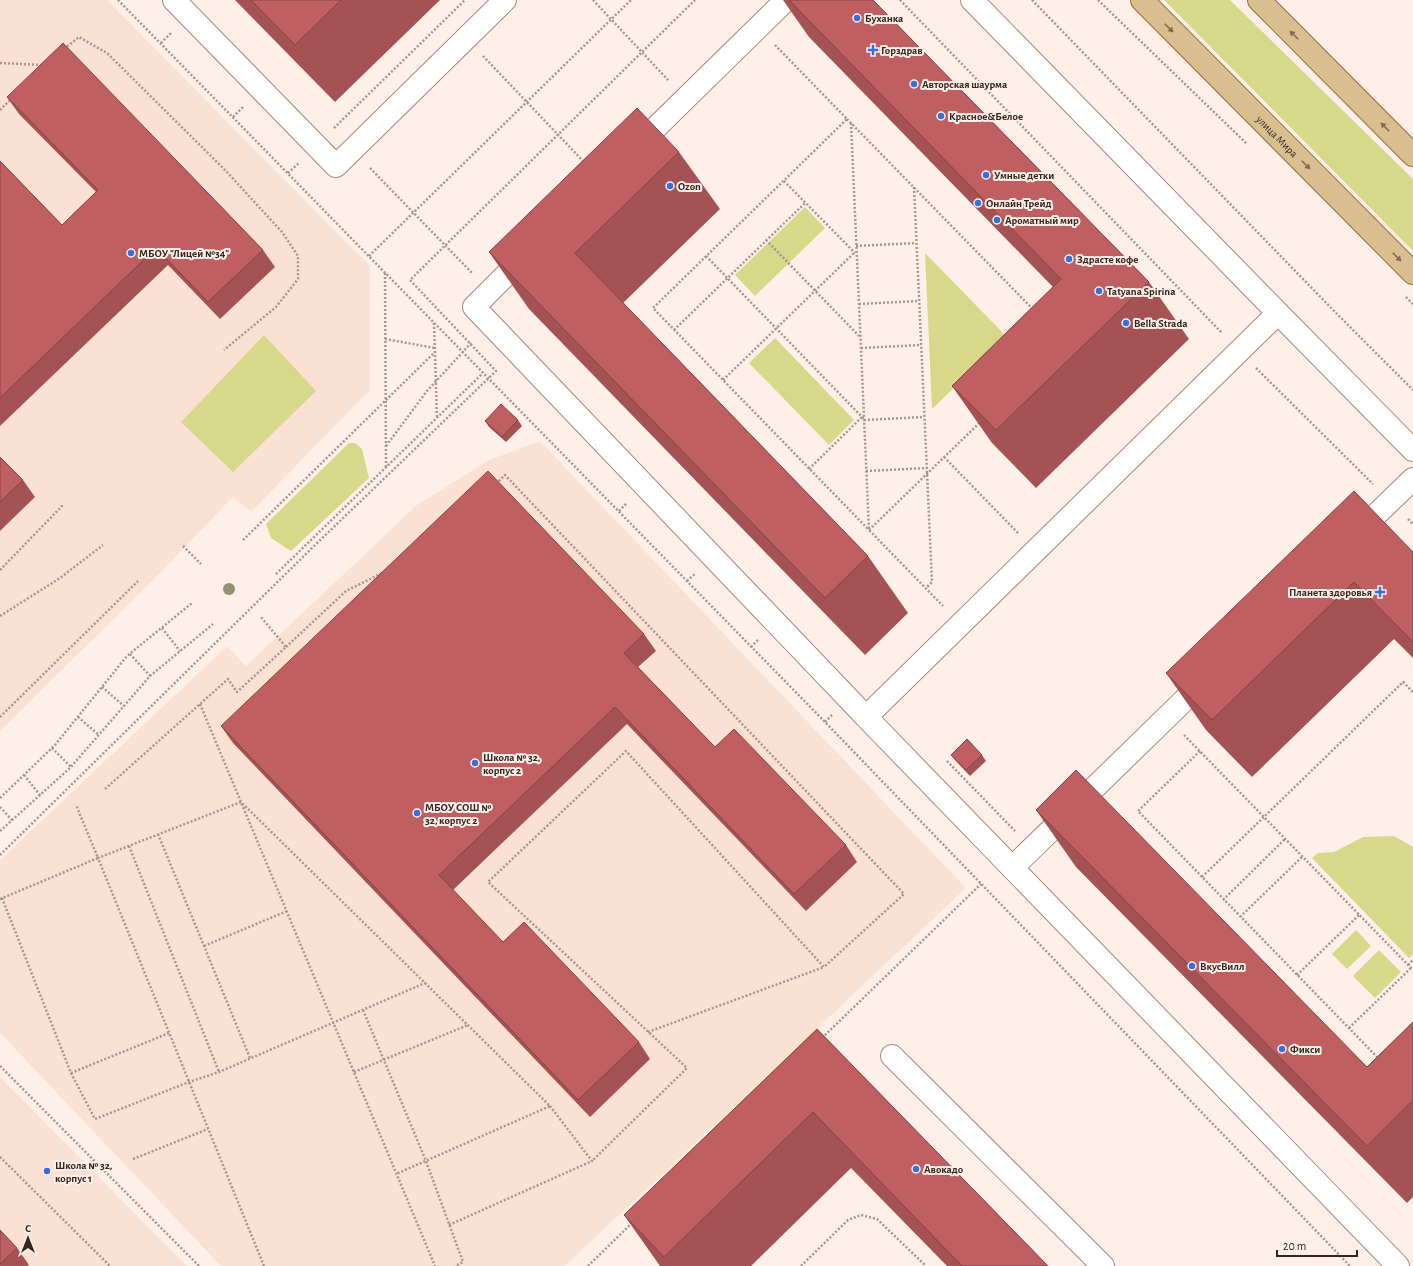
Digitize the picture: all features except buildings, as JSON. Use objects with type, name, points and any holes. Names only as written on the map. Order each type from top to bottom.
[{"type":"main road","name":"улица Мира","points":[[1142,0],[1413,273]]},
{"type":"main road","points":[[1259,0],[1413,154]]},
{"type":"lane","points":[[174,0],[336,166],[505,0]]},
{"type":"lane","points":[[618,164],[786,0]]},
{"type":"lane","points":[[972,0],[1413,450]]},
{"type":"lane","points":[[540,241],[474,307],[866,718],[1398,1266]]},
{"type":"lane","points":[[866,718],[1278,313]]},
{"type":"lane","points":[[1339,551],[1413,479]]},
{"type":"lane","points":[[1012,868],[1218,668]]},
{"type":"lane","points":[[892,1056],[1103,1266]]},
{"type":"path","points":[[118,0],[830,728],[1350,1266]]},
{"type":"path","points":[[288,174],[464,0]]},
{"type":"path","points":[[592,0],[686,98]]},
{"type":"path","points":[[369,256],[631,0]]},
{"type":"path","points":[[0,855],[306,554],[496,371],[410,280],[695,0]]},
{"type":"path","points":[[900,0],[1240,351],[1413,524]]},
{"type":"path","points":[[1032,0],[1330,307],[1413,390]]},
{"type":"path","points":[[446,18],[585,164]]},
{"type":"path","points":[[60,52],[79,37],[107,53],[226,171],[282,232],[298,256],[298,279],[276,307],[224,350]]},
{"type":"path","points":[[770,50],[775,45],[1064,341],[869,530]]},
{"type":"path","points":[[0,63],[46,65],[43,69]]},
{"type":"path","points":[[0,110],[15,96]]},
{"type":"path","points":[[847,119],[653,308],[943,606]]},
{"type":"path","points":[[851,122],[869,530]]},
{"type":"path","points":[[784,181],[856,254]]},
{"type":"path","points":[[914,187],[932,582],[926,588]]},
{"type":"path","points":[[674,330],[805,203]]},
{"type":"path","points":[[766,240],[860,337]]},
{"type":"path","points":[[856,246],[916,243]]},
{"type":"path","points":[[723,380],[856,254]]},
{"type":"path","points":[[706,256],[863,419]]},
{"type":"path","points":[[385,272],[386,467]]},
{"type":"path","points":[[859,304],[919,301]]},
{"type":"path","points":[[434,322],[437,418]]},
{"type":"path","points":[[386,446],[436,382],[462,352],[490,324]]},
{"type":"path","points":[[385,339],[435,350]]},
{"type":"path","points":[[861,348],[921,345]]},
{"type":"path","points":[[243,540],[435,350]]},
{"type":"path","points":[[276,574],[483,373]]},
{"type":"path","points":[[810,469],[863,419],[924,417]]},
{"type":"path","points":[[944,457],[1018,533]]},
{"type":"path","points":[[866,470],[926,468]]},
{"type":"path","points":[[494,486],[506,476],[904,894],[824,967],[648,1032]]},
{"type":"path","points":[[0,570],[64,504]]},
{"type":"path","points":[[0,616],[60,578],[103,545]]},
{"type":"path","points":[[183,546],[202,564]]},
{"type":"path","points":[[105,789],[228,679],[237,692],[346,591],[389,570]]},
{"type":"path","points":[[0,717],[138,582]]},
{"type":"path","points":[[0,798],[52,748],[130,654],[192,603]]},
{"type":"path","points":[[260,616],[286,647]]},
{"type":"path","points":[[0,831],[71,767],[150,676],[213,624]]},
{"type":"path","points":[[162,628],[180,651]]},
{"type":"path","points":[[130,654],[150,676]]},
{"type":"path","points":[[1202,877],[1403,682],[1413,692]]},
{"type":"path","points":[[102,687],[124,706]]},
{"type":"path","points":[[200,704],[435,1266]]},
{"type":"path","points":[[78,717],[99,735]]},
{"type":"path","points":[[1186,738],[1412,969],[1349,1028]]},
{"type":"path","points":[[52,748],[71,767]]},
{"type":"path","points":[[449,1225],[592,1161],[687,1068],[488,882],[626,751],[824,967]]},
{"type":"path","points":[[1200,752],[1138,811],[1380,1060]]},
{"type":"path","points":[[24,775],[40,795]]},
{"type":"path","points":[[241,802],[98,858],[1,899],[71,1073],[95,1119],[189,1082],[219,1072],[426,983]]},
{"type":"path","points":[[241,802],[550,1106],[592,1161]]},
{"type":"path","points":[[76,805],[264,1266]]},
{"type":"path","points":[[0,807],[12,820]]},
{"type":"path","points":[[158,834],[250,1058]]},
{"type":"path","points":[[1224,900],[1285,839]]},
{"type":"path","points":[[129,846],[219,1072]]},
{"type":"path","points":[[1240,917],[1302,857]]},
{"type":"path","points":[[822,1039],[981,884]]},
{"type":"path","points":[[204,946],[287,911]]},
{"type":"path","points":[[1297,975],[1359,915]]},
{"type":"path","points":[[1408,965],[1413,960]]},
{"type":"path","points":[[363,1010],[426,1161],[463,1262],[455,1266]]},
{"type":"path","points":[[354,1072],[468,1025]]},
{"type":"path","points":[[71,1073],[169,1033]]},
{"type":"path","points":[[0,1066],[199,1266]]},
{"type":"path","points":[[396,1174],[550,1106]]},
{"type":"path","points":[[133,1160],[208,1129]]},
{"type":"path","points":[[0,1157],[110,1266]]},
{"type":"path","points":[[801,1266],[848,1220],[861,1215],[877,1219],[926,1266]]},
{"type":"path","points":[[588,1266],[634,1222]]},
{"type":"shaded area","points":[[0,0],[107,0],[370,266],[370,390],[251,512],[233,497],[155,578],[0,731]]},
{"type":"shaded area","name":"Школа № 32, корпус 2","points":[[540,441],[966,888],[565,1266],[221,1266],[0,1033],[0,860],[227,646],[246,666],[417,505],[489,460]]},
{"type":"shaded area","name":"Школа № 32, корпус 1","points":[[0,1077],[187,1266],[0,1266]]},
{"type":"green space","points":[[1164,0],[1230,0],[1413,179],[1413,251]]},
{"type":"green space","points":[[805,207],[825,228],[755,296],[735,275]]},
{"type":"green space","points":[[925,253],[1007,337],[932,409]]},
{"type":"green space","points":[[264,335],[316,391],[233,472],[181,422]]},
{"type":"green space","points":[[775,338],[854,420],[829,445],[749,363]]},
{"type":"green space","points":[[349,443],[355,443],[362,449],[369,478],[291,551],[271,538],[266,524]]},
{"type":"green space","points":[[1394,836],[1413,847],[1413,954],[1409,958],[1312,858],[1318,853],[1334,852],[1363,837]]},
{"type":"green space","points":[[1356,930],[1371,946],[1347,969],[1332,954]]},
{"type":"green space","points":[[1379,950],[1401,972],[1375,998],[1353,976]]},
{"type":"place","name":"Буханка","points":[[857,18]]},
{"type":"place","name":"Горздрав","points":[[873,50]]},
{"type":"place","name":"Авторская шаурма","points":[[914,84]]},
{"type":"place","name":"Красное&Белое","points":[[941,116]]},
{"type":"place","name":"Умные детки","points":[[986,175]]},
{"type":"place","name":"Ozon","points":[[670,186]]},
{"type":"place","name":"Онлайн Трейд","points":[[978,203]]},
{"type":"place","name":"Ароматный мир","points":[[997,220]]},
{"type":"place","name":"МБОУ \"Лицей №34\"","points":[[131,253]]},
{"type":"place","name":"Здрасте кофе","points":[[1069,259]]},
{"type":"place","name":"Tatyana Spirina","points":[[1099,291]]},
{"type":"place","name":"Bella Strada","points":[[1126,323]]},
{"type":"place","name":"Планета здоровья","points":[[1380,592]]},
{"type":"place","name":"Школа № 32, корпус 2","points":[[475,763]]},
{"type":"place","name":"МБОУ СОШ № 32, корпус 2","points":[[417,813]]},
{"type":"place","name":"ВкусВилл","points":[[1192,966]]},
{"type":"place","name":"Фикси","points":[[1282,1049]]},
{"type":"place","name":"Авокадо","points":[[916,1169]]},
{"type":"place","name":"Школа № 32, корпус 1","points":[[47,1171]]}]
